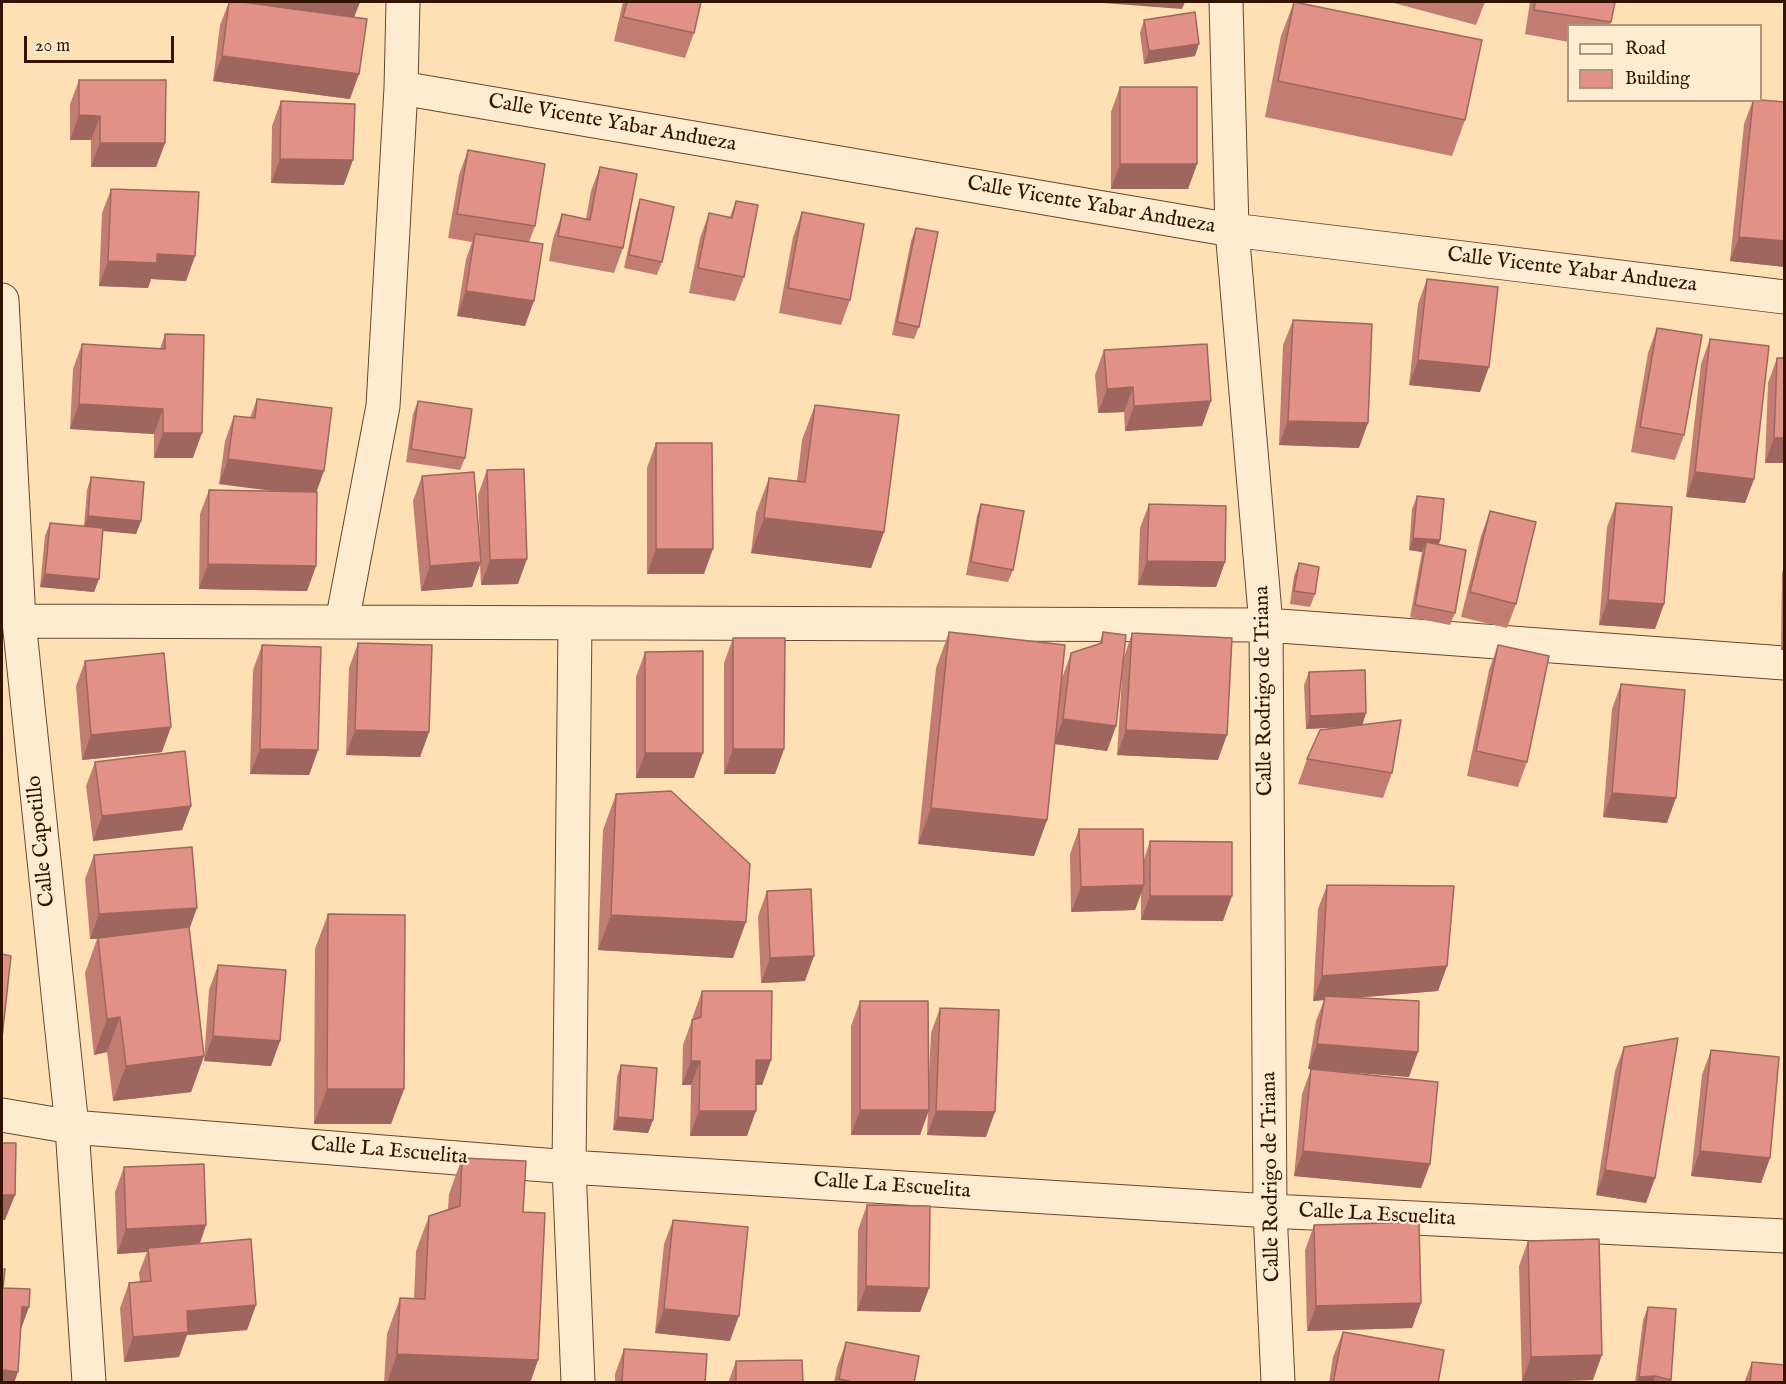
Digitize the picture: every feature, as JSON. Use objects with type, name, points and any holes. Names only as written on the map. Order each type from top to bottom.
[{"type":"street","points":[[342,622],[383,406],[401,88],[403,2]]},
{"type":"street","name":"Calle Rodrigo de Triana","points":[[1226,2],[1232,230],[1266,625],[1270,1211],[1278,1383]]},
{"type":"street","name":"Calle Vicente Yabar Andueza","points":[[401,88],[1232,230],[1785,297]]},
{"type":"street","name":"Calle Capotillo","points":[[2,300],[19,621],[72,1127],[89,1383]]},
{"type":"street","points":[[19,621],[1266,625],[1785,663]]},
{"type":"street","points":[[575,622],[569,1167],[578,1383]]},
{"type":"street","name":"Calle La Escuelita","points":[[2,1115],[72,1127],[569,1167],[1270,1211],[1785,1236]]},
{"type":"building","points":[[229,2],[367,19],[359,74],[222,56]]},
{"type":"building","points":[[627,2],[701,2],[694,33],[623,17]]},
{"type":"building","points":[[1294,2],[1482,40],[1465,120],[1278,81]]},
{"type":"building","points":[[1535,2],[1615,2],[1611,22],[1534,10]]},
{"type":"building","points":[[1195,12],[1199,44],[1149,51],[1144,20]]},
{"type":"building","points":[[79,80],[166,80],[165,143],[100,143],[100,116],[79,115]]},
{"type":"building","points":[[1120,87],[1197,87],[1197,164],[1120,164]]},
{"type":"building","points":[[1762,100],[1785,102],[1785,241],[1739,237],[1753,102],[1762,102]]},
{"type":"building","points":[[281,101],[355,104],[353,160],[280,159]]},
{"type":"building","points":[[468,150],[545,164],[535,226],[457,214]]},
{"type":"building","points":[[600,167],[637,174],[623,248],[558,236],[562,214],[590,220]]},
{"type":"building","points":[[111,189],[199,192],[195,256],[157,254],[157,263],[108,261]]},
{"type":"building","points":[[640,199],[674,207],[662,262],[629,255]]},
{"type":"building","points":[[736,201],[758,205],[744,277],[698,268],[709,213],[732,218]]},
{"type":"building","points":[[802,212],[864,224],[850,300],[788,288]]},
{"type":"building","points":[[916,228],[938,232],[919,327],[897,322]]},
{"type":"building","points":[[475,234],[543,244],[534,301],[466,291]]},
{"type":"building","points":[[1427,279],[1498,287],[1489,367],[1418,360]]},
{"type":"building","points":[[1293,320],[1372,324],[1368,423],[1288,421]]},
{"type":"building","points":[[1657,328],[1702,335],[1684,435],[1640,427]]},
{"type":"building","points":[[165,334],[204,335],[202,433],[163,433],[163,409],[79,404],[82,344],[165,349]]},
{"type":"building","points":[[1710,339],[1769,346],[1754,479],[1695,472]]},
{"type":"building","points":[[1207,344],[1211,401],[1134,406],[1133,387],[1107,389],[1104,350]]},
{"type":"building","points":[[1777,358],[1785,358],[1785,438],[1774,438]]},
{"type":"building","points":[[257,399],[332,408],[324,471],[228,459],[234,416],[255,418]]},
{"type":"building","points":[[418,401],[472,409],[465,458],[411,449]]},
{"type":"building","points":[[815,405],[899,415],[884,532],[764,518],[769,478],[805,482]]},
{"type":"building","points":[[656,443],[712,443],[713,549],[656,549]]},
{"type":"building","points":[[524,469],[527,559],[490,560],[487,470]]},
{"type":"building","points":[[474,472],[481,562],[430,566],[422,476]]},
{"type":"building","points":[[91,477],[144,482],[141,521],[88,516]]},
{"type":"building","points":[[209,490],[317,492],[316,566],[208,564]]},
{"type":"building","points":[[1417,496],[1444,499],[1440,540],[1413,538]]},
{"type":"building","points":[[1616,503],[1672,507],[1664,604],[1608,600]]},
{"type":"building","points":[[981,504],[1024,511],[1013,570],[971,562]]},
{"type":"building","points":[[1149,504],[1226,506],[1225,562],[1147,561]]},
{"type":"building","points":[[1490,511],[1536,522],[1516,604],[1470,592]]},
{"type":"building","points":[[50,523],[103,528],[99,579],[45,574]]},
{"type":"building","points":[[1426,542],[1466,550],[1455,613],[1415,605]]},
{"type":"building","points":[[1299,563],[1319,567],[1315,594],[1294,591]]},
{"type":"building","points":[[949,632],[1065,645],[1047,820],[931,808]]},
{"type":"building","points":[[1103,632],[1126,635],[1116,726],[1063,719],[1071,653],[1102,643]]},
{"type":"building","points":[[1132,633],[1232,638],[1227,735],[1126,730]]},
{"type":"building","points":[[733,638],[785,638],[784,749],[733,749]]},
{"type":"building","points":[[358,643],[432,645],[429,732],[355,730]]},
{"type":"building","points":[[262,645],[321,647],[318,750],[260,749]]},
{"type":"building","points":[[1498,645],[1549,656],[1527,762],[1476,751]]},
{"type":"building","points":[[703,651],[703,753],[645,753],[645,652]]},
{"type":"building","points":[[164,653],[171,727],[91,735],[85,661]]},
{"type":"building","points":[[1365,670],[1366,713],[1310,716],[1309,672]]},
{"type":"building","points":[[1621,684],[1685,690],[1676,798],[1612,793]]},
{"type":"building","points":[[1401,720],[1392,773],[1307,759],[1320,730]]},
{"type":"building","points":[[185,751],[191,806],[102,816],[95,762]]},
{"type":"building","points":[[671,791],[750,864],[746,922],[611,915],[616,794]]},
{"type":"building","points":[[1079,829],[1143,829],[1144,885],[1081,887]]},
{"type":"building","points":[[1150,841],[1232,842],[1232,896],[1150,896]]},
{"type":"building","points":[[192,847],[197,908],[99,914],[94,855]]},
{"type":"building","points":[[1327,885],[1454,886],[1447,966],[1322,976]]},
{"type":"building","points":[[811,889],[814,956],[770,958],[767,891]]},
{"type":"building","points":[[328,914],[405,915],[404,1089],[327,1089]]},
{"type":"building","points":[[189,927],[204,1056],[126,1066],[120,1017],[107,1019],[98,938]]},
{"type":"building","points":[[2,954],[11,956],[2,1038]]},
{"type":"building","points":[[218,965],[286,970],[280,1041],[213,1036]]},
{"type":"building","points":[[702,991],[772,991],[771,1060],[756,1060],[756,1111],[699,1111],[700,1061],[691,1061],[692,1020],[701,1017]]},
{"type":"building","points":[[1325,996],[1419,1001],[1418,1052],[1317,1044]]},
{"type":"building","points":[[860,1001],[928,1001],[929,1110],[860,1110]]},
{"type":"building","points":[[940,1008],[999,1010],[995,1112],[936,1111]]},
{"type":"building","points":[[1678,1038],[1655,1178],[1605,1170],[1624,1047]]},
{"type":"building","points":[[1711,1050],[1779,1057],[1770,1158],[1700,1151]]},
{"type":"building","points":[[621,1065],[657,1068],[653,1120],[618,1117]]},
{"type":"building","points":[[1311,1069],[1438,1082],[1430,1164],[1303,1151]]},
{"type":"building","points":[[2,1143],[16,1143],[15,1195],[2,1195]]},
{"type":"building","points":[[462,1158],[526,1161],[523,1212],[545,1213],[538,1360],[397,1354],[400,1298],[425,1299],[429,1216],[460,1206]]},
{"type":"building","points":[[204,1164],[206,1225],[126,1229],[124,1167]]},
{"type":"building","points":[[867,1205],[930,1206],[929,1288],[866,1286]]},
{"type":"building","points":[[673,1220],[748,1227],[739,1316],[664,1309]]},
{"type":"building","points":[[1419,1222],[1421,1303],[1316,1306],[1314,1225]]},
{"type":"building","points":[[251,1239],[256,1305],[187,1311],[188,1332],[133,1337],[129,1283],[151,1281],[148,1248]]},
{"type":"building","points":[[1599,1239],[1602,1355],[1531,1357],[1528,1241]]},
{"type":"building","points":[[2,1269],[5,1269],[3,1288],[30,1289],[29,1307],[22,1307],[18,1372],[2,1370]]},
{"type":"building","points":[[1648,1307],[1676,1309],[1671,1380],[1655,1376],[1639,1377]]},
{"type":"building","points":[[1343,1332],[1444,1350],[1438,1383],[1333,1383]]},
{"type":"building","points":[[846,1342],[919,1356],[914,1383],[857,1383],[839,1379]]},
{"type":"building","points":[[624,1349],[707,1354],[705,1383],[622,1383]]},
{"type":"building","points":[[802,1360],[803,1383],[736,1383],[736,1361]]},
{"type":"building","points":[[1752,1362],[1785,1365],[1785,1383],[1750,1383]]}]
